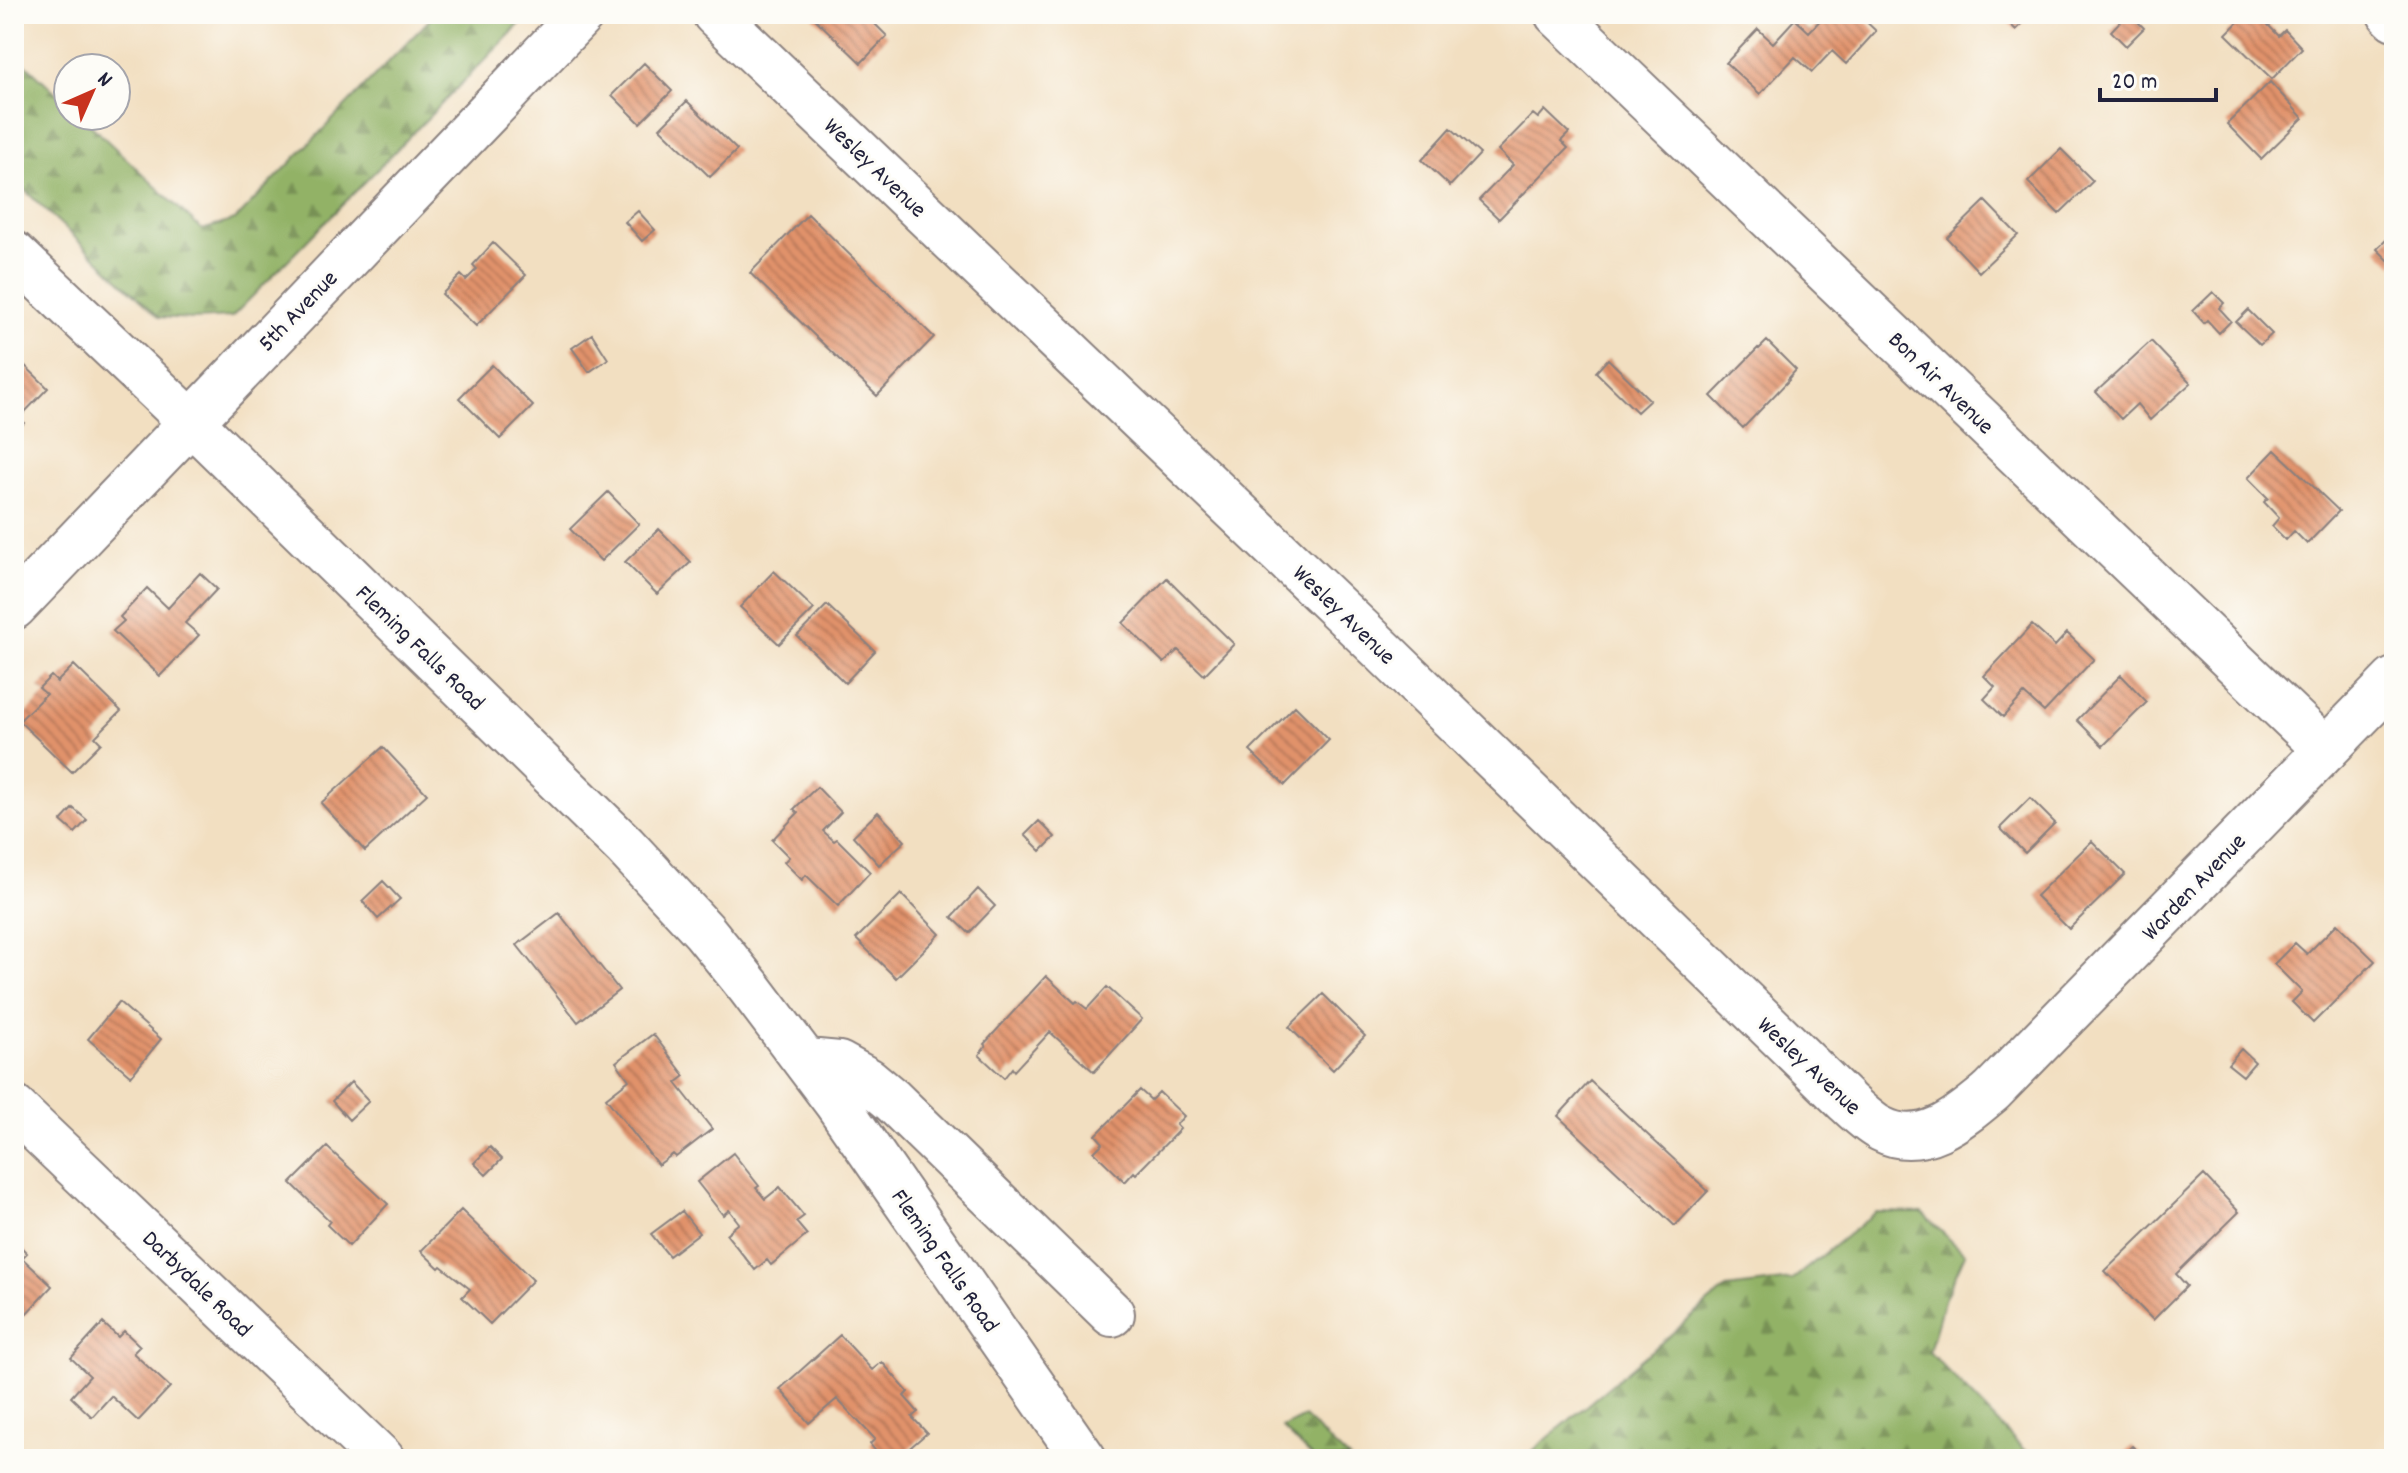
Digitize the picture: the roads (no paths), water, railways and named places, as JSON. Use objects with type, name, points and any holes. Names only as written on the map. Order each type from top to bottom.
[{"type":"street","name":"5th Avenue","points":[[14,607],[582,14]]},
{"type":"street","name":"Wesley Avenue","points":[[715,14],[1384,652],[1847,1102],[1880,1129],[1901,1136],[1921,1135],[1941,1128],[1964,1114],[1992,1091]]},
{"type":"street","name":"Bon Air Avenue","points":[[1557,14],[2326,750]]},
{"type":"street","name":"Fleming Falls Road","points":[[20,270],[191,422],[625,846],[704,931],[807,1061],[1084,1459]]},
{"type":"street","name":"Warden Avenue","points":[[1992,1091],[2394,680]]},
{"type":"street","points":[[807,1061],[839,1064],[868,1080],[1112,1314]]},
{"type":"street","name":"Darbydale Road","points":[[14,1108],[382,1459]]}]
